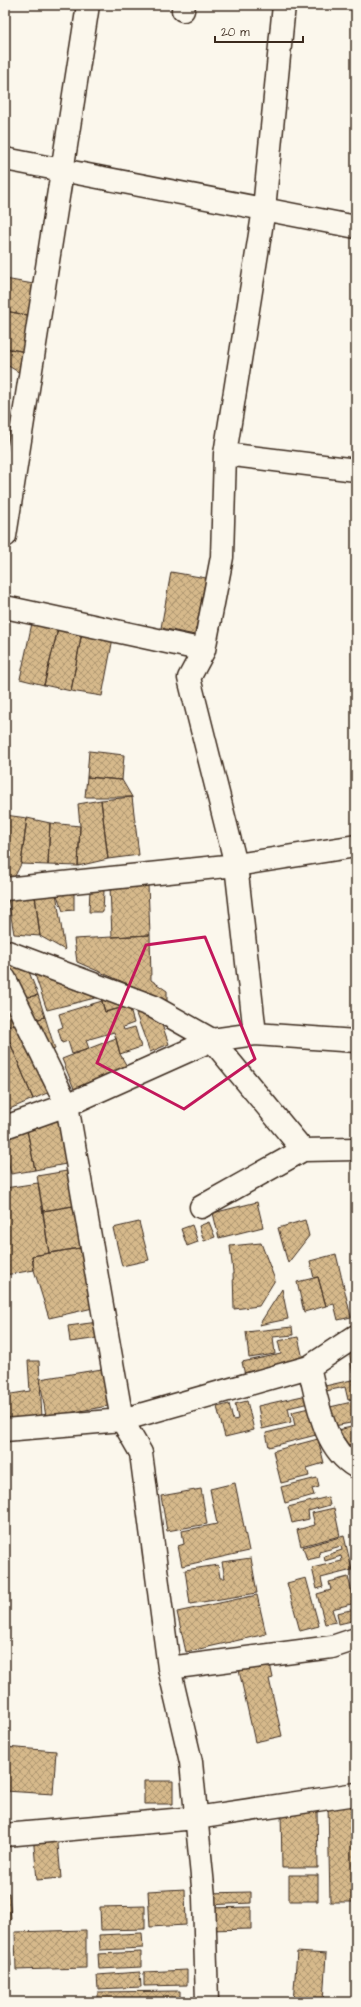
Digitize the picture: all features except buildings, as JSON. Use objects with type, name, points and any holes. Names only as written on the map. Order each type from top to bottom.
[{"type":"street","points":[[5,536],[88,5]]},
{"type":"street","points":[[255,1034],[236,865],[188,678],[204,650],[222,557],[225,454],[264,209],[284,5]]},
{"type":"street","points":[[5,159],[356,227]]},
{"type":"street","points":[[225,454],[356,470]]},
{"type":"street","points":[[5,607],[204,650]]},
{"type":"street","points":[[5,889],[236,865],[356,846]]},
{"type":"street","points":[[5,951],[152,1006],[212,1040],[303,1150]]},
{"type":"street","points":[[5,979],[67,1105],[122,1420],[141,1453],[169,1668],[191,1762],[204,1897],[206,2002]]},
{"type":"street","points":[[5,1127],[67,1105],[212,1040],[255,1034],[356,1040]]},
{"type":"street","points":[[201,1207],[303,1150],[356,1149]]},
{"type":"street","points":[[5,1430],[122,1420],[309,1367],[356,1336]]},
{"type":"street","points":[[309,1367],[331,1442],[345,1461],[356,1467]]},
{"type":"street","points":[[169,1668],[332,1647],[356,1639]]},
{"type":"street","points":[[5,1835],[196,1818],[356,1794]]},
{"type":"highlighted area","points":[[205,937],[255,1059],[184,1109],[97,1063],[146,945]]}]
